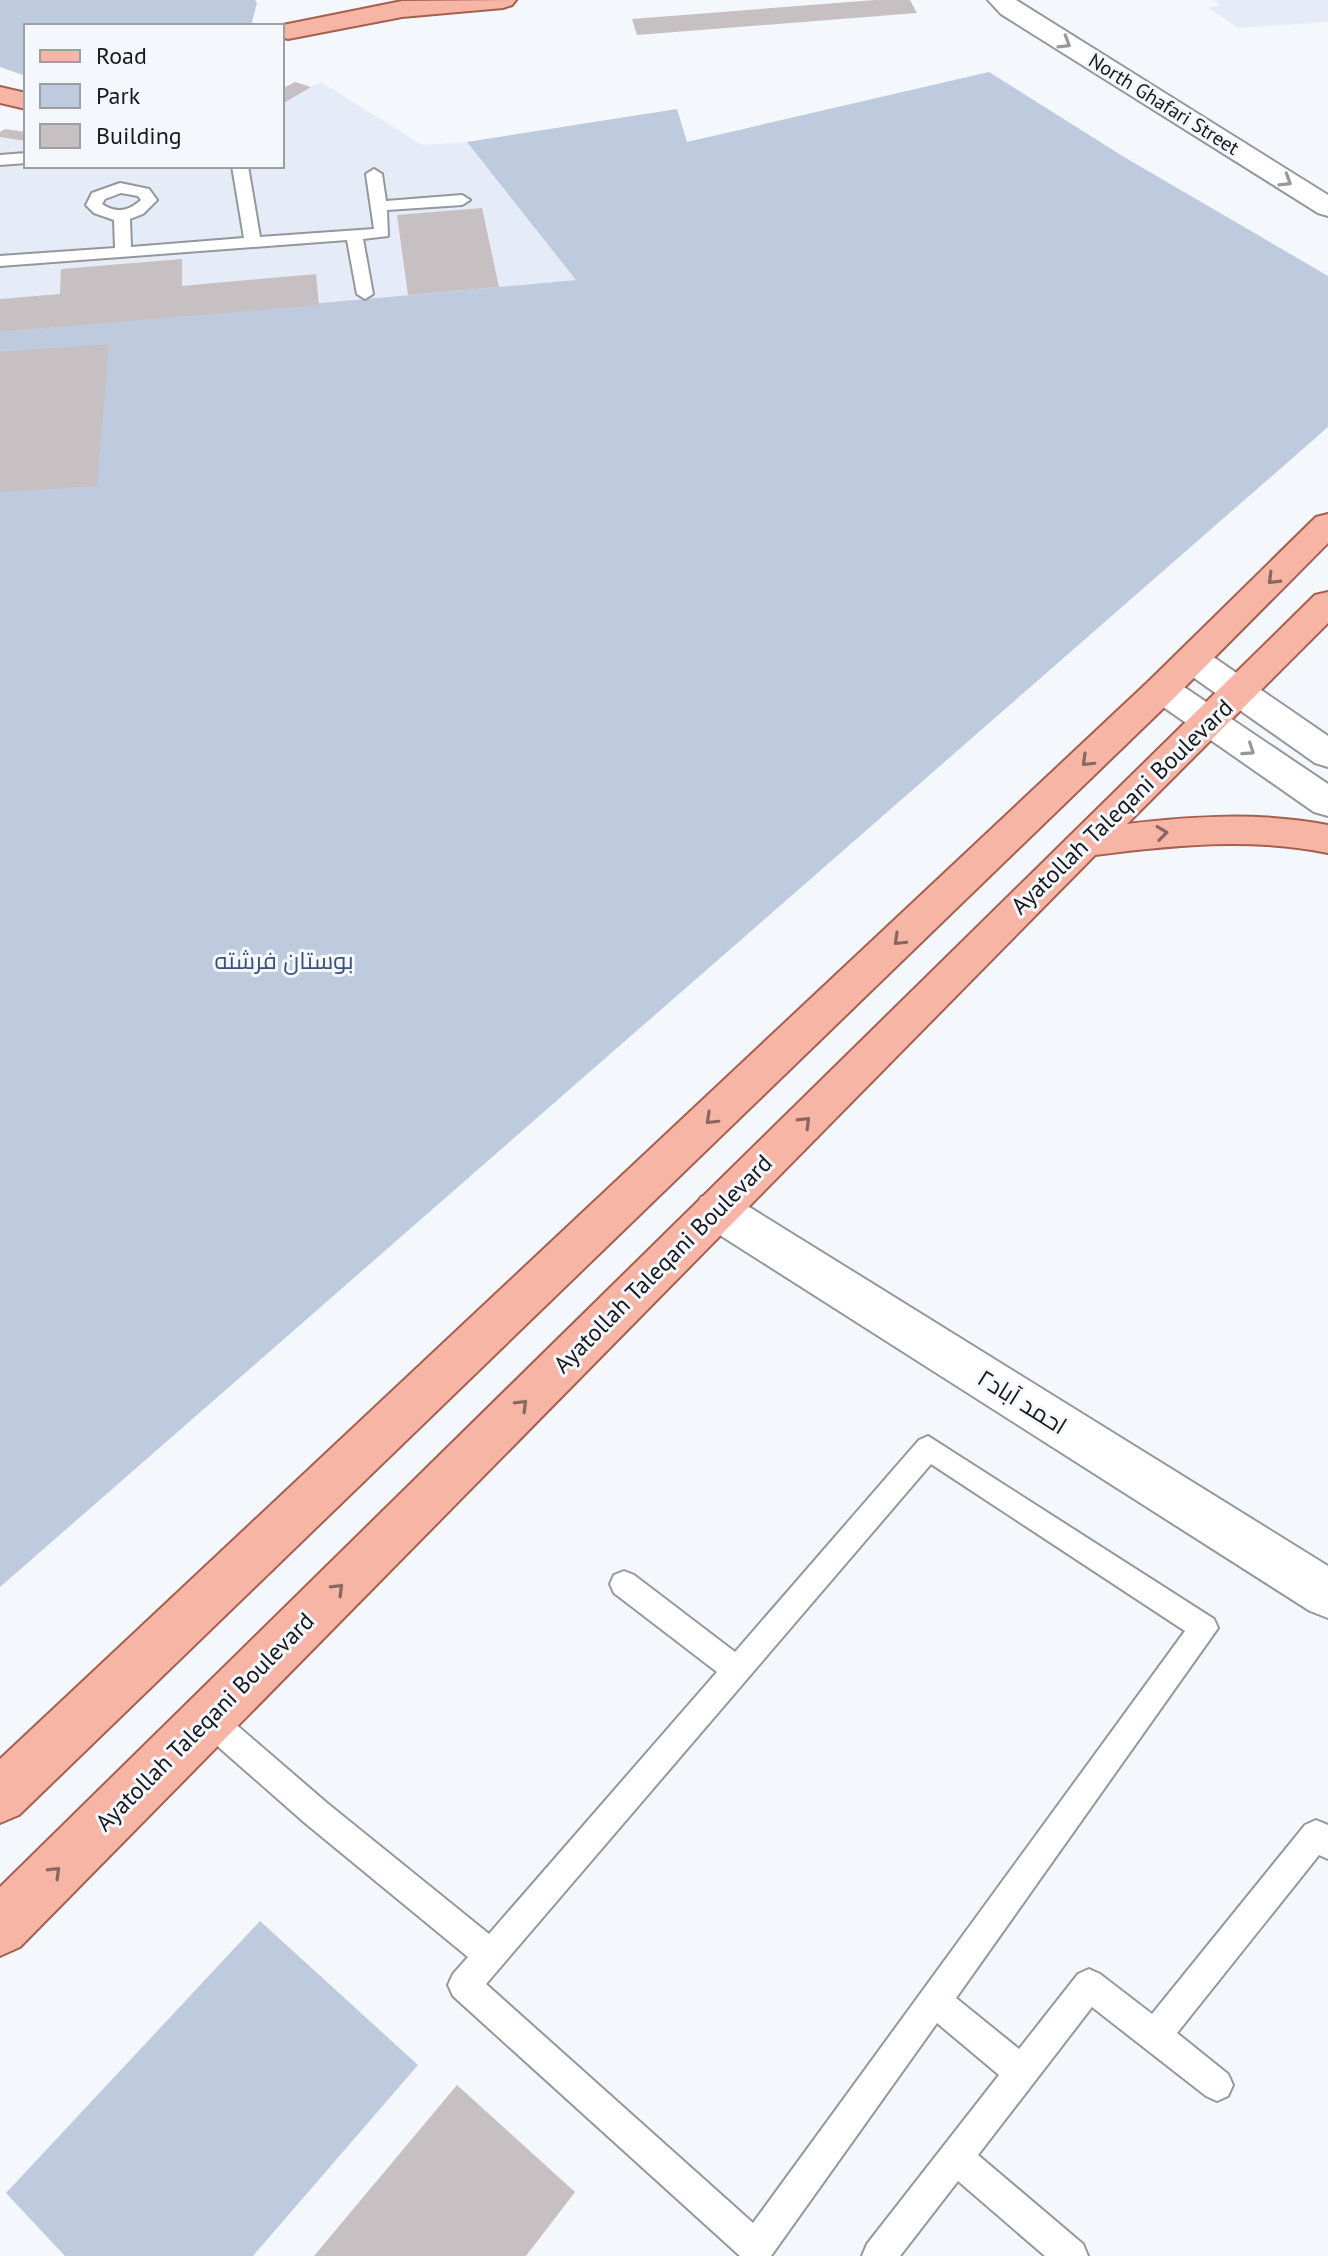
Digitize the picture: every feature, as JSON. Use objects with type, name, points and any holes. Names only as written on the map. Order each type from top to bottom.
[{"type":"main road","points":[[295,3],[285,34],[402,9],[503,0]]},
{"type":"main road","points":[[0,95],[24,101]]},
{"type":"main road","points":[[0,1796],[1178,674],[1328,524]]},
{"type":"main road","name":"Ayatollah Taleqani Boulevard","points":[[0,1927],[1328,603]]},
{"type":"main road","points":[[1084,843],[1234,828],[1298,831],[1328,839]]},
{"type":"street","name":"North Ghafari Street","points":[[1001,0],[1010,9],[1328,207]]},
{"type":"street","points":[[1178,674],[1223,708],[1328,803]]},
{"type":"street","points":[[1223,708],[1328,754]]},
{"type":"street","name":"احمد آباد۲","points":[[717,1210],[1328,1594]]},
{"type":"lane","points":[[0,160],[24,158]]},
{"type":"lane","points":[[120,168],[120,188]]},
{"type":"lane","points":[[240,168],[253,242]]},
{"type":"lane","points":[[0,261],[382,233],[374,174]]},
{"type":"lane","points":[[120,188],[138,189],[149,200],[142,209],[122,215],[101,212],[94,205],[104,192],[120,188]]},
{"type":"lane","points":[[379,206],[462,200]]},
{"type":"lane","points":[[122,215],[123,252]]},
{"type":"lane","points":[[354,235],[365,294]]},
{"type":"lane","points":[[928,1448],[1204,1628],[756,2248],[464,1985],[491,1956],[928,1448]]},
{"type":"lane","points":[[624,1584],[736,1670]]},
{"type":"lane","points":[[208,1719],[316,1813],[491,1956]]},
{"type":"lane","points":[[1154,2036],[1316,1835],[1328,1844]]},
{"type":"lane","points":[[879,2256],[1089,1985],[1217,2085]]},
{"type":"lane","points":[[934,2000],[1021,2072]]},
{"type":"lane","points":[[955,2157],[1071,2256]]},
{"type":"shaded area","points":[[1214,0],[1328,0],[1328,22],[1238,28],[1209,8],[1220,5]]},
{"type":"shaded area","points":[[295,82],[310,87],[321,82],[422,145],[467,142],[577,280],[0,332],[0,132],[5,129],[24,132],[24,168],[284,168],[284,88]]},
{"type":"green space","points":[[0,0],[255,0],[257,3],[252,24],[24,24],[24,75],[0,67]]},
{"type":"green space","name":"بوستان فرشته","points":[[989,72],[1124,157],[1328,276],[1328,427],[0,1587],[0,332],[576,280],[467,142],[677,109],[687,142]]},
{"type":"green space","points":[[260,1921],[418,2065],[253,2256],[65,2256],[6,2193]]},
{"type":"building","points":[[910,0],[917,13],[637,35],[632,19]]},
{"type":"building","points":[[295,82],[311,87],[284,103],[284,88]]},
{"type":"building","points":[[5,129],[24,132],[24,141],[0,137],[0,132]]},
{"type":"building","points":[[482,208],[499,287],[408,295],[397,215]]},
{"type":"building","points":[[182,259],[182,286],[316,274],[319,305],[0,332],[0,299],[60,294],[61,269]]},
{"type":"building","points":[[109,344],[97,486],[0,492],[0,352]]},
{"type":"building","points":[[457,2085],[575,2192],[526,2256],[314,2256]]}]
